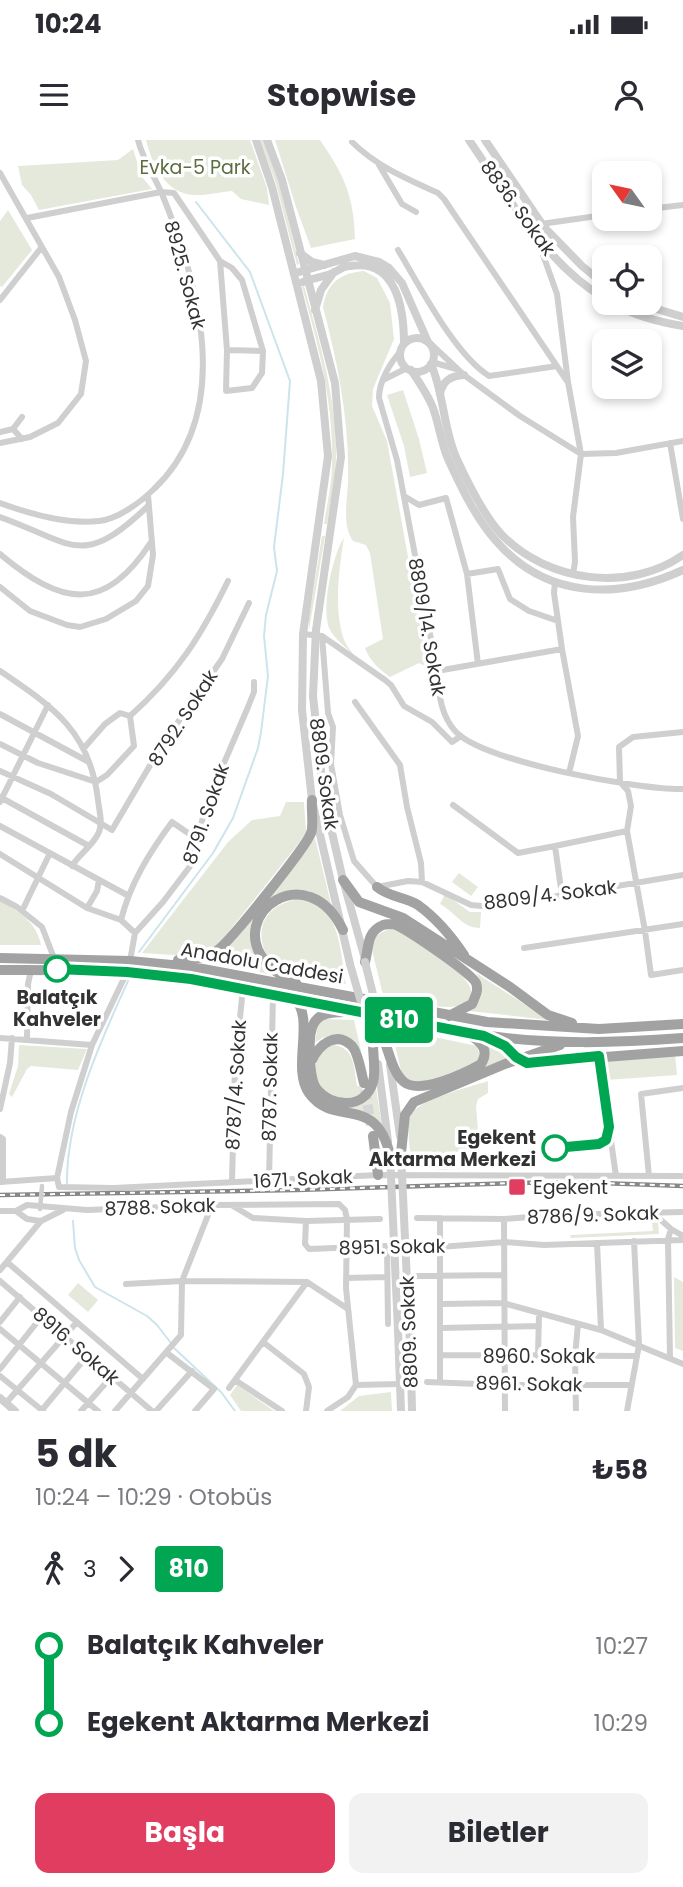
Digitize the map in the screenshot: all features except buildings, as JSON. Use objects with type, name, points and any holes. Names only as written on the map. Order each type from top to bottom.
[{"type":"highway","points":[[129,967],[193,960],[218,951],[297,855],[312,831],[312,800]]},
{"type":"highway","points":[[343,880],[359,902],[403,918],[548,1015],[598,1030]]},
{"type":"highway","points":[[377,887],[417,905],[452,938],[468,960]]},
{"type":"highway","points":[[308,989],[276,972],[260,954],[255,941],[263,913],[281,897],[306,895],[332,912],[343,930]]},
{"type":"highway","points":[[365,962],[368,940],[378,928],[391,924],[404,929],[474,979],[477,990],[472,1004],[449,1016]]},
{"type":"highway","name":"Anadolu Caddesi","points":[[0,958],[54,958],[129,967],[484,1036],[565,1043],[683,1038]]},
{"type":"highway","name":"Anadolu Caddesi","points":[[1,971],[192,967],[487,1022],[598,1030],[683,1024]]},
{"type":"highway","points":[[294,998],[299,1002],[303,1014],[302,1071],[309,1093],[324,1106],[368,1118],[384,1135],[396,1154]]},
{"type":"highway","points":[[353,1010],[324,1014],[314,1023],[311,1062],[312,1079],[317,1089],[336,1102],[356,1102],[371,1087],[379,1043]]},
{"type":"highway","points":[[379,1043],[401,1079],[407,1084],[424,1087],[481,1064],[486,1055],[485,1049],[466,1033]]},
{"type":"highway","points":[[484,1036],[505,1046],[527,1063],[683,1051]]},
{"type":"highway","points":[[311,1062],[321,1044],[329,1040],[341,1040],[352,1045],[364,1083]]},
{"type":"highway","points":[[396,1154],[405,1115],[414,1102],[505,1064],[565,1043]]},
{"type":"highway","points":[[373,1136],[378,1175]]},
{"type":"street","name":"8925. Sokak","points":[[0,503],[23,511],[71,521],[101,521],[128,509],[148,495],[178,463],[195,418],[204,366],[200,318],[161,192],[145,162],[138,140]]},
{"type":"street","name":"8809. Sokak","points":[[256,140],[272,187],[321,381],[328,456],[303,634],[302,710],[312,800],[350,964],[379,1043],[396,1101],[401,1411]]},
{"type":"street","name":"8809. Sokak","points":[[267,140],[282,180],[335,383],[341,457],[313,696],[324,798],[365,962],[379,1043]]},
{"type":"street","name":"8836. Sokak","points":[[469,140],[541,242],[569,272],[592,289]]},
{"type":"street","points":[[485,140],[541,224],[592,274]]},
{"type":"street","points":[[352,142],[376,162],[438,193],[444,199],[568,383]]},
{"type":"street","points":[[376,162],[402,204],[416,212]]},
{"type":"street","points":[[0,173],[59,276],[86,361],[81,394],[58,423],[30,437],[0,443]]},
{"type":"street","points":[[27,218],[161,192],[174,193],[220,261],[232,268],[242,280],[263,351],[262,373],[252,388],[226,391],[227,350],[220,261]]},
{"type":"street","points":[[662,207],[683,205]]},
{"type":"street","points":[[541,224],[592,217]]},
{"type":"street","points":[[541,242],[557,294],[568,383],[581,454],[573,517],[573,574]]},
{"type":"street","points":[[0,300],[41,248]]},
{"type":"street","points":[[398,250],[457,344],[480,370],[489,376],[557,366]]},
{"type":"street","points":[[300,253],[312,262],[324,265]]},
{"type":"street","points":[[294,274],[355,256],[365,257],[389,268],[402,283],[430,343],[434,356],[432,363],[455,454],[473,491],[502,534],[530,556],[551,568],[573,574],[586,577],[620,577],[654,570],[671,564],[683,555]]},
{"type":"street","points":[[297,285],[345,266],[371,267],[388,278],[394,286],[401,308],[401,358],[432,404],[446,455],[461,485],[495,541],[511,556],[555,582],[576,588],[607,591],[657,582],[683,570]]},
{"type":"street","points":[[315,310],[321,290],[334,272]]},
{"type":"street","points":[[662,311],[683,317]]},
{"type":"street","points":[[639,315],[683,326]]},
{"type":"street","points":[[383,380],[402,347],[416,338],[430,343],[461,372],[520,416],[581,454],[616,453],[683,441]]},
{"type":"street","points":[[227,350],[263,351]]},
{"type":"street","points":[[383,380],[409,369],[420,371],[432,363]]},
{"type":"street","points":[[432,363],[461,372]]},
{"type":"street","points":[[440,397],[443,384],[461,372]]},
{"type":"street","name":"8809/14. Sokak","points":[[383,380],[379,390],[382,410],[397,460],[437,671],[439,699],[445,719],[461,736],[488,751],[569,773],[683,789]]},
{"type":"street","points":[[0,432],[13,429],[22,417]]},
{"type":"street","points":[[13,429],[22,439]]},
{"type":"street","points":[[670,443],[683,519]]},
{"type":"street","points":[[0,587],[30,611],[67,625],[90,626],[106,619],[143,595],[151,578],[153,555],[148,495]]},
{"type":"street","points":[[404,496],[419,505],[446,498],[467,574],[478,664]]},
{"type":"street","points":[[0,517],[65,544],[88,546],[98,544],[126,527],[148,506]]},
{"type":"street","points":[[0,554],[54,591],[84,596],[106,589],[116,582],[136,564],[151,542]]},
{"type":"street","points":[[467,574],[498,569],[510,599],[529,611],[558,621]]},
{"type":"street","points":[[130,716],[169,679],[189,653],[228,581]]},
{"type":"street","points":[[555,582],[562,649],[578,736],[569,773]]},
{"type":"street","name":"8792. Sokak","points":[[101,823],[112,830],[162,746],[222,659],[249,603]]},
{"type":"street","points":[[303,634],[319,635],[388,682],[404,706],[432,722],[452,742],[461,736]]},
{"type":"street","points":[[319,635],[328,713],[333,727],[331,764],[340,815],[354,861],[377,887],[422,881],[421,863],[400,765],[355,702]]},
{"type":"street","points":[[437,671],[562,649]]},
{"type":"street","points":[[0,671],[61,715],[84,748],[96,782],[101,823],[98,834],[72,866]]},
{"type":"street","name":"8791. Sokak","points":[[135,933],[191,865],[206,805],[254,692],[254,682]]},
{"type":"street","points":[[48,705],[1,799],[89,846]]},
{"type":"street","points":[[84,748],[105,724],[120,713],[130,716]]},
{"type":"street","points":[[0,714],[87,761]]},
{"type":"street","points":[[0,744],[67,774],[96,782],[107,775],[134,746],[130,716]]},
{"type":"street","points":[[683,732],[633,737],[619,747],[620,782],[628,791],[631,806],[627,831],[651,975],[683,970]]},
{"type":"street","points":[[0,771],[51,794],[101,823]]},
{"type":"street","points":[[453,805],[518,853],[627,831]]},
{"type":"street","points":[[121,920],[127,895],[172,822],[198,840]]},
{"type":"street","points":[[0,827],[127,895]]},
{"type":"street","points":[[555,846],[562,897]]},
{"type":"street","points":[[0,854],[88,908],[121,920],[135,933],[129,967],[92,1045],[71,1112],[57,1178],[1,1182],[3,1139],[0,1137]]},
{"type":"street","points":[[22,911],[49,855]]},
{"type":"street","name":"8809/4. Sokak","points":[[422,881],[471,905],[492,907],[683,875]]},
{"type":"street","points":[[88,908],[97,891],[99,880]]},
{"type":"street","points":[[0,898],[42,927],[54,958]]},
{"type":"street","points":[[524,948],[683,924]]},
{"type":"street","points":[[27,1038],[28,984],[31,970]]},
{"type":"street","name":"8787/4. Sokak","points":[[232,1182],[235,1067],[243,988]]},
{"type":"street","name":"8787. Sokak","points":[[268,1181],[274,994]]},
{"type":"street","points":[[0,1038],[92,1045]]},
{"type":"street","points":[[0,1109],[10,1063],[12,1038]]},
{"type":"street","points":[[599,1056],[616,1176]]},
{"type":"street","points":[[649,1176],[641,1094],[683,1088]]},
{"type":"street","name":"8809. Sokak","points":[[396,1154],[412,1411]]},
{"type":"street","name":"1671. Sokak","points":[[57,1178],[59,1187],[114,1188],[378,1175],[683,1176]]},
{"type":"street","points":[[40,1209],[41,1186]]},
{"type":"street","name":"8788. Sokak","points":[[16,1211],[27,1205],[87,1210],[339,1204],[345,1210],[347,1219]]},
{"type":"street","points":[[115,1411],[181,1335],[183,1281],[212,1205]]},
{"type":"street","points":[[232,1205],[253,1218],[306,1221],[380,1219]]},
{"type":"street","name":"8788. Sokak","points":[[0,1270],[40,1220],[64,1209]]},
{"type":"street","points":[[0,1211],[16,1211],[27,1219],[40,1220]]},
{"type":"street","points":[[652,1212],[683,1238]]},
{"type":"street","name":"8786/9. Sokak","points":[[417,1218],[504,1219],[561,1214],[683,1212]]},
{"type":"street","points":[[440,1218],[440,1382]]},
{"type":"street","points":[[327,1411],[348,1397],[356,1385],[346,1278],[347,1219]]},
{"type":"street","points":[[504,1219],[505,1411]]},
{"type":"street","name":"8951. Sokak","points":[[306,1221],[305,1244],[309,1250],[387,1246],[440,1247],[505,1242],[544,1245],[683,1238]]},
{"type":"street","points":[[670,1359],[668,1239],[671,1229]]},
{"type":"street","points":[[627,1411],[639,1345],[634,1241]]},
{"type":"street","points":[[597,1243],[601,1330]]},
{"type":"street","points":[[387,1246],[388,1324]]},
{"type":"street","points":[[7,1262],[143,1379]]},
{"type":"street","points":[[417,1276],[503,1275]]},
{"type":"street","points":[[346,1278],[387,1277]]},
{"type":"street","name":"8916. Sokak","points":[[0,1281],[154,1411]]},
{"type":"street","points":[[126,1284],[183,1281],[307,1282],[348,1309]]},
{"type":"street","points":[[229,1388],[307,1282]]},
{"type":"street","points":[[0,1322],[20,1297]]},
{"type":"street","points":[[442,1304],[503,1303],[601,1330],[683,1364]]},
{"type":"street","points":[[538,1356],[539,1313]]},
{"type":"street","points":[[0,1369],[42,1316]]},
{"type":"street","points":[[15,1411],[3,1401],[18,1390],[77,1322]]},
{"type":"street","points":[[576,1411],[575,1356],[578,1324]]},
{"type":"street","points":[[440,1328],[539,1326]]},
{"type":"street","points":[[0,1329],[98,1411]]},
{"type":"street","points":[[263,1342],[304,1374],[309,1387],[306,1411]]},
{"type":"street","points":[[167,1353],[214,1389],[195,1411]]},
{"type":"street","name":"8960. Sokak","points":[[441,1355],[637,1356]]},
{"type":"street","points":[[0,1376],[42,1410],[87,1356]]},
{"type":"street","points":[[154,1411],[192,1371]]},
{"type":"street","points":[[81,1411],[112,1376]]},
{"type":"street","points":[[236,1380],[282,1411]]},
{"type":"street","name":"8961. Sokak","points":[[427,1382],[630,1385]]},
{"type":"street","points":[[356,1385],[400,1384]]},
{"type":"green space","name":"Evka-5 Park","points":[[146,140],[250,140],[267,188],[269,205],[241,199],[232,191],[193,195],[175,189],[161,176]]},
{"type":"green space","points":[[260,140],[263,140],[280,186],[299,264],[297,265],[276,184]]},
{"type":"green space","points":[[275,140],[320,140],[346,186],[355,239],[311,248]]},
{"type":"green space","points":[[133,149],[142,177],[152,189],[39,210],[22,185],[18,166],[118,160]]},
{"type":"green space","points":[[8,210],[32,250],[2,287],[0,221]]},
{"type":"green space","points":[[364,271],[377,278],[390,303],[394,339],[373,389],[372,406],[387,441],[428,667],[419,663],[390,677],[375,664],[365,648],[383,639],[370,553],[366,545],[353,541],[347,528],[348,461],[345,416],[334,350],[323,307],[331,286],[336,281],[348,274]]},
{"type":"green space","points":[[304,286],[328,380],[335,428],[335,477],[327,524],[324,524],[332,472],[328,397],[302,287]]},
{"type":"green space","points":[[403,390],[427,473],[410,477],[404,446],[387,395]]},
{"type":"green space","points":[[322,536],[325,536],[309,630],[309,618]]},
{"type":"green space","points":[[344,538],[339,576],[339,618],[345,642],[353,655],[330,630],[326,610],[329,582]]},
{"type":"green space","points":[[286,802],[304,802],[306,832],[218,945],[201,953],[142,953],[228,842],[252,820],[280,816]]},
{"type":"green space","points":[[315,838],[331,904],[309,891],[280,894],[251,934],[256,956],[268,974],[210,961],[219,954]]},
{"type":"green space","points":[[459,873],[478,887],[471,896],[452,882]]},
{"type":"green space","points":[[445,894],[470,912],[481,912],[480,928],[463,923],[440,904]]},
{"type":"green space","points":[[296,899],[318,905],[331,920],[339,941],[346,984],[290,974],[276,966],[266,954],[262,938],[264,922],[274,909]]},
{"type":"green space","points":[[0,901],[26,918],[36,930],[41,945],[0,945]]},
{"type":"green space","points":[[392,929],[412,939],[454,968],[471,988],[468,1001],[459,1006],[440,1007],[383,995],[371,946],[379,934]]},
{"type":"green space","points":[[476,973],[549,1020],[470,1011],[482,994]]},
{"type":"green space","points":[[324,1019],[354,1020],[361,1051],[333,1035],[315,1043],[318,1024]]},
{"type":"green space","points":[[391,1028],[477,1046],[480,1057],[472,1066],[421,1083],[412,1081],[404,1077],[401,1071]]},
{"type":"green space","points":[[487,1043],[512,1056],[481,1071],[490,1056]]},
{"type":"green space","points":[[19,1045],[87,1049],[78,1070],[31,1066],[12,1097],[9,1094],[18,1066]]},
{"type":"green space","points":[[334,1045],[346,1050],[350,1055],[357,1086],[362,1085],[363,1091],[355,1096],[347,1098],[329,1094],[317,1081],[317,1058],[325,1047]]},
{"type":"green space","points":[[675,1054],[677,1075],[606,1080],[605,1060]]},
{"type":"green space","points":[[488,1081],[488,1093],[478,1099],[476,1106],[481,1168],[442,1170],[412,1167],[408,1129],[414,1111],[432,1100]]},
{"type":"green space","points":[[376,1088],[382,1126],[346,1108]]},
{"type":"green space","points":[[635,1214],[649,1214],[658,1221],[659,1234],[571,1238],[570,1235],[653,1231],[648,1217],[635,1218]]},
{"type":"green space","points":[[674,1277],[683,1282],[683,1351],[675,1348]]},
{"type":"green space","points":[[78,1283],[98,1300],[88,1312],[68,1295]]},
{"type":"green space","points":[[237,1385],[274,1411],[241,1411],[230,1395]]},
{"type":"green space","points":[[391,1392],[392,1411],[340,1411],[359,1396]]},
{"type":"waterway","points":[[139,952],[213,853],[233,818],[258,748],[261,732],[268,676],[264,636],[266,615],[277,571],[274,547],[290,381],[250,272],[196,202]]},
{"type":"waterway","points":[[67,1184],[68,1158],[79,1105],[107,1027],[129,979]]},
{"type":"waterway","points":[[73,1221],[75,1248],[95,1287],[147,1316],[171,1343]]},
{"type":"waterway","points":[[174,1348],[221,1392],[235,1411]]},
{"type":"tunnel","points":[[365,1090],[371,1125]]},
{"type":"railway","points":[[0,1195],[573,1182],[683,1186]]},
{"type":"bus line","name":"810","points":[[57,969],[160,975],[274,994],[484,1036],[505,1046],[527,1063],[599,1056],[609,1127],[606,1140],[599,1144],[555,1148]]},
{"type":"place","name":"Balatçık Kahveler","points":[[57,969]]},
{"type":"place","name":"Egekent Aktarma Merkezi","points":[[555,1148]]},
{"type":"place","name":"Egekent","points":[[517,1187]]}]
